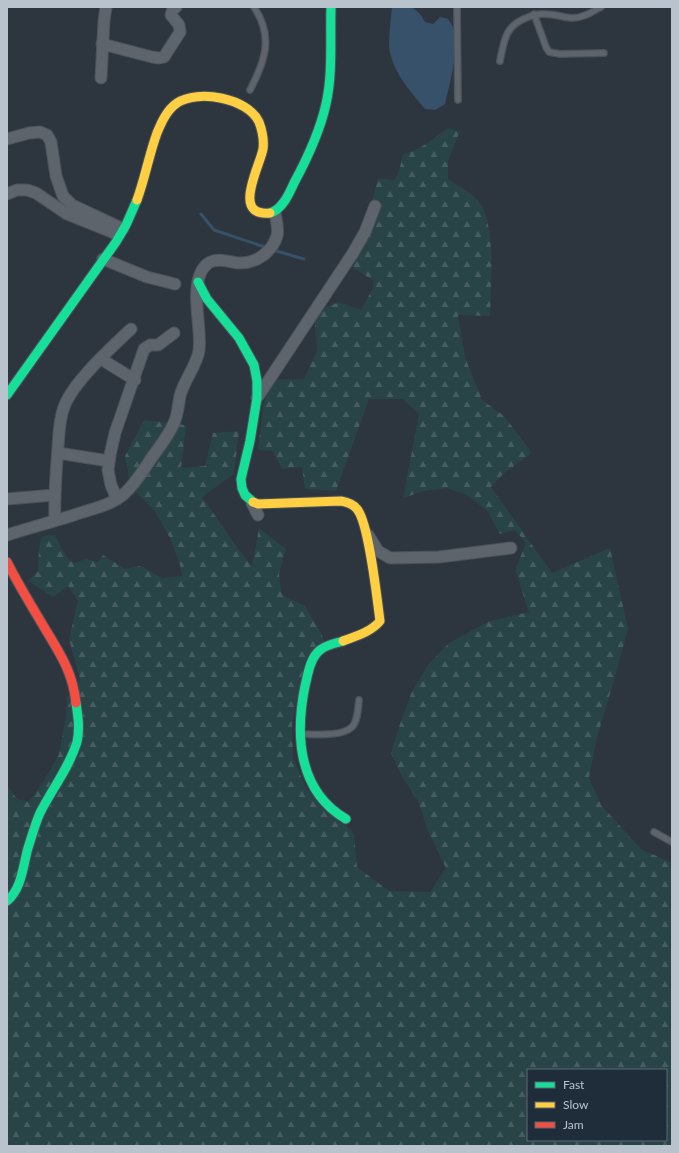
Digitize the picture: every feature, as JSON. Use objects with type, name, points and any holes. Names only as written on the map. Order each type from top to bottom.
[{"type":"street","points":[[101,78],[102,44],[106,7]]},
{"type":"street","points":[[102,44],[152,57],[164,57],[180,32],[179,25],[171,15],[173,9],[176,7]]},
{"type":"street","points":[[7,395],[121,232],[139,196],[157,135],[167,112],[180,101],[197,96],[210,96],[247,107],[254,114],[260,124],[263,147],[260,162],[251,186],[250,201],[253,206],[265,214],[275,212],[281,207],[316,132],[325,106],[329,81],[330,7]]},
{"type":"street","points":[[7,139],[29,133],[40,132],[48,135],[51,142],[56,176],[63,196],[72,205],[121,232]]},
{"type":"street","points":[[7,194],[17,190],[27,190],[36,193],[67,214],[121,232]]},
{"type":"street","points":[[257,398],[353,253],[365,232],[375,206]]},
{"type":"street","points":[[7,535],[105,505],[124,494],[137,480],[174,425],[180,396],[199,353],[197,304],[198,282],[203,269],[208,263],[219,260],[240,263],[251,262],[269,250],[277,236],[275,212]]},
{"type":"street","points":[[102,259],[147,277],[175,284]]},
{"type":"street","points":[[198,282],[207,299],[239,338],[254,365],[257,381],[257,398],[251,435],[240,479],[240,485],[245,497],[252,503],[258,515]]},
{"type":"street","points":[[55,520],[54,495],[60,430],[64,408],[72,392],[85,376],[106,352],[131,329]]},
{"type":"street","points":[[117,499],[111,484],[108,470],[115,433],[144,349],[150,345],[158,345],[174,333]]},
{"type":"street","points":[[101,359],[134,380]]},
{"type":"street","points":[[58,454],[109,461]]},
{"type":"street","points":[[7,499],[54,495]]},
{"type":"street","points":[[252,503],[347,502],[356,507],[359,511],[366,532],[380,621],[373,628],[321,649],[315,654],[308,674],[301,706],[301,755],[310,779],[330,808],[346,819]]},
{"type":"street","points":[[366,532],[378,551],[390,558],[439,556],[511,548]]},
{"type":"street","points":[[7,562],[17,582],[67,666],[75,691],[79,727],[77,742],[70,760],[40,814],[28,848],[20,880],[12,897],[7,901]]},
{"type":"lane","points":[[250,90],[261,68],[266,45],[266,36],[263,26],[254,7]]},
{"type":"lane","points":[[457,7],[458,100]]},
{"type":"lane","points":[[500,61],[504,41],[508,31],[518,21],[534,14],[572,18],[585,16],[601,7]]},
{"type":"lane","points":[[534,14],[549,52],[560,54],[604,53]]},
{"type":"lane","points":[[300,734],[332,734],[345,732],[352,727],[356,719],[359,700]]},
{"type":"lane","points":[[654,832],[672,842]]},
{"type":"green space","points":[[448,128],[460,131],[448,161],[448,179],[470,193],[480,203],[485,214],[488,227],[491,258],[490,316],[458,315],[465,357],[482,400],[504,416],[532,453],[503,474],[491,487],[552,573],[610,548],[628,629],[597,737],[589,778],[601,805],[641,849],[672,863],[672,1146],[7,1146],[7,785],[17,799],[29,802],[45,779],[59,754],[66,717],[67,697],[80,679],[69,639],[78,601],[68,586],[53,597],[28,581],[38,571],[39,548],[42,536],[55,535],[65,555],[73,563],[86,559],[98,562],[103,555],[125,569],[141,566],[162,578],[182,576],[180,565],[170,538],[154,510],[131,487],[125,456],[144,420],[186,425],[181,468],[205,466],[213,433],[239,431],[234,474],[202,497],[252,566],[259,528],[286,549],[279,574],[282,595],[305,606],[322,635],[324,643],[305,662],[292,722],[293,758],[306,788],[331,815],[343,823],[354,834],[357,867],[389,891],[430,892],[446,868],[428,831],[418,801],[401,775],[391,753],[411,694],[427,666],[449,643],[490,621],[529,612],[515,570],[526,543],[515,530],[500,534],[487,511],[467,495],[447,488],[424,491],[403,498],[419,414],[403,399],[369,399],[336,491],[305,489],[302,467],[282,469],[273,451],[258,450],[263,406],[271,380],[304,379],[317,351],[314,312],[339,302],[361,310],[373,288],[374,281],[352,267],[369,237],[367,222],[378,178],[394,180],[399,172],[403,155],[432,140]]},
{"type":"water","points":[[392,7],[412,7],[421,15],[425,22],[433,24],[440,17],[448,19],[453,27],[456,37],[456,46],[451,77],[445,104],[435,110],[425,109],[402,79],[393,62],[389,44]]},
{"type":"waterway","points":[[201,214],[214,230],[268,248]]},
{"type":"waterway","points":[[273,250],[304,259]]},
{"type":"traffic: fast","points":[[270,213],[282,205],[304,164],[313,145],[326,104],[330,80],[331,7]]},
{"type":"traffic: fast","points":[[7,395],[116,242],[126,225],[137,200]]},
{"type":"traffic: fast","points":[[198,282],[207,299],[239,338],[254,365],[257,381],[257,398],[250,441],[241,479],[242,488],[245,495],[253,502]]},
{"type":"traffic: fast","points":[[343,641],[322,648],[314,657],[305,686],[300,724],[301,742],[309,778],[318,793],[330,807],[346,819]]},
{"type":"traffic: fast","points":[[7,901],[12,896],[19,883],[28,848],[40,813],[74,752],[79,727],[76,703]]},
{"type":"traffic: slow","points":[[137,200],[157,133],[168,112],[177,103],[186,99],[197,97],[222,98],[244,107],[253,114],[259,122],[263,149],[251,189],[250,199],[252,207],[258,212],[270,213]]},
{"type":"traffic: slow","points":[[253,502],[258,504],[341,501],[350,504],[357,509],[361,517],[369,545],[380,621],[368,631],[343,641]]},
{"type":"traffic: jam","points":[[7,562],[69,672],[76,703]]}]
